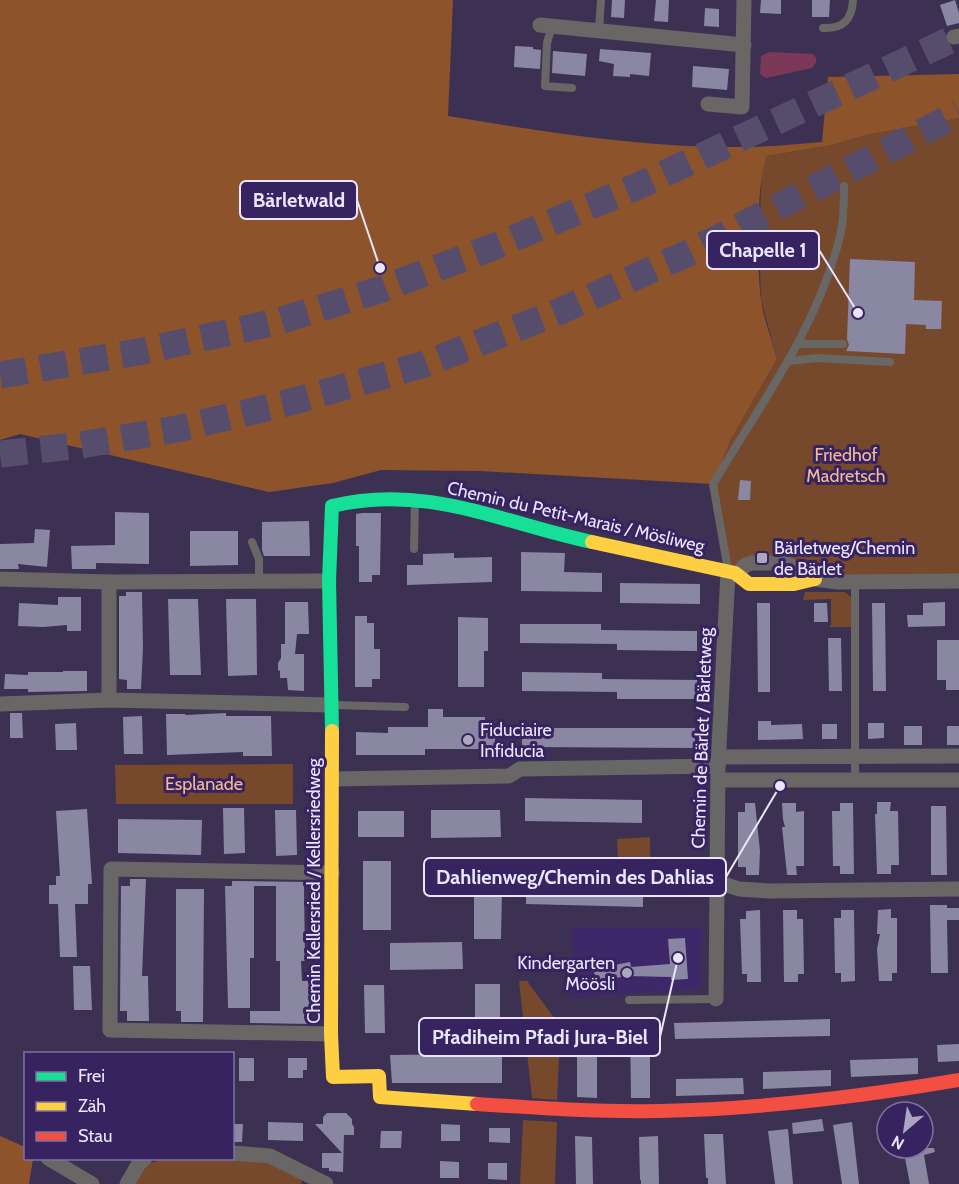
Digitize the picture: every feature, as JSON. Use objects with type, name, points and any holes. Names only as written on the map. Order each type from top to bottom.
[{"type":"street","points":[[708,104],[742,107],[744,0]]},
{"type":"street","points":[[546,26],[744,45]]},
{"type":"street","name":"Chemin du Petit-Marais / Mösliweg","points":[[332,506],[352,500],[415,499],[459,506],[557,534],[623,550],[715,567],[733,573]]},
{"type":"street","name":"Chemin Kellersried / Kellersriedweg","points":[[332,506],[329,580],[333,779],[331,1034],[333,1077],[379,1076],[380,1097],[549,1109],[616,1111],[720,1108],[784,1103],[849,1097],[959,1080]]},
{"type":"street","points":[[733,573],[751,563],[786,563],[815,579],[838,582],[959,581]]},
{"type":"street","name":"Chemin de Bärlet / Bärletweg","points":[[716,999],[718,768],[733,573]]},
{"type":"street","points":[[0,579],[109,582],[329,580]]},
{"type":"street","points":[[109,582],[109,700]]},
{"type":"street","points":[[0,704],[109,700],[331,705]]},
{"type":"street","points":[[333,779],[509,776],[520,769],[718,768],[856,757],[959,756]]},
{"type":"street","points":[[718,768],[855,780],[959,780]]},
{"type":"street","points":[[331,1034],[110,1030],[111,870],[332,873]]},
{"type":"street","points":[[718,882],[739,889],[770,891],[959,889]]},
{"type":"street","points":[[234,1153],[270,1156],[326,1184]]},
{"type":"street","points":[[51,1160],[92,1184]]},
{"type":"street","points":[[127,1184],[143,1160]]},
{"type":"lane","points":[[599,30],[601,0]]},
{"type":"lane","points":[[823,28],[837,28],[847,21],[853,10],[853,0]]},
{"type":"lane","points":[[546,26],[545,86],[572,88]]},
{"type":"lane","points":[[733,573],[713,484],[798,344],[821,291],[841,234],[844,186]]},
{"type":"lane","points":[[798,344],[843,344]]},
{"type":"lane","points":[[788,361],[818,358],[890,362]]},
{"type":"lane","points":[[414,549],[415,499]]},
{"type":"lane","points":[[252,542],[259,559],[259,581]]},
{"type":"lane","points":[[855,582],[855,780]]},
{"type":"lane","points":[[331,705],[405,707]]},
{"type":"lane","name":"Chemin de Bärlet / Bärletweg","points":[[630,1000],[716,999]]},
{"type":"shaded area","points":[[0,0],[453,0],[448,116],[595,138],[707,147],[822,142],[828,77],[959,74],[959,118],[866,135],[832,145],[767,156],[763,168],[759,204],[759,269],[762,307],[777,359],[730,441],[713,484],[480,471],[381,470],[333,483],[269,492],[20,434],[0,440]]},
{"type":"shaded area","points":[[769,52],[813,54],[816,63],[812,68],[766,78],[760,74],[761,56]]},
{"type":"shaded area","points":[[572,927],[702,928],[701,988],[573,998]]},
{"type":"shaded area","points":[[0,1136],[24,1147],[24,1160],[33,1160],[29,1184],[0,1184]]},
{"type":"green space","name":"Friedhof Madretsch","points":[[959,118],[959,581],[838,582],[786,563],[728,572],[713,484],[730,441],[777,359],[761,300],[759,235],[762,167],[767,156],[832,145],[866,135]]},
{"type":"green space","points":[[805,592],[845,592],[851,597],[851,627],[829,627],[831,625],[831,599],[803,600]]},
{"type":"green space","name":"Esplanade","points":[[293,764],[293,804],[116,804],[115,765]]},
{"type":"green space","points":[[650,837],[651,883],[619,882],[617,839]]},
{"type":"green space","points":[[519,981],[527,981],[558,1023],[560,1035],[557,1100],[532,1098]]},
{"type":"green space","points":[[523,1120],[557,1122],[555,1184],[520,1184]]},
{"type":"green space","points":[[250,1159],[269,1162],[303,1178],[301,1184],[134,1184],[147,1164],[160,1160]]},
{"type":"building","points":[[612,0],[625,0],[624,18],[611,17]]},
{"type":"building","points":[[656,0],[669,0],[668,22],[654,21]]},
{"type":"building","points":[[761,0],[781,0],[781,14],[760,13]]},
{"type":"building","points":[[812,0],[830,0],[829,17],[812,17]]},
{"type":"building","points":[[955,0],[959,23],[947,26],[940,5]]},
{"type":"building","points":[[705,8],[719,9],[719,27],[704,26]]},
{"type":"building","points":[[515,46],[541,50],[540,69],[514,67]]},
{"type":"building","points":[[600,49],[651,53],[649,76],[630,74],[630,77],[613,76],[614,64],[599,61]]},
{"type":"building","points":[[553,51],[587,54],[585,76],[552,73]]},
{"type":"building","points":[[693,66],[729,69],[727,90],[692,87]]},
{"type":"building","points":[[850,259],[915,262],[914,300],[942,301],[941,329],[926,329],[926,325],[906,324],[905,354],[846,351],[849,345],[847,339]]},
{"type":"building","points":[[740,480],[751,481],[750,500],[738,500]]},
{"type":"building","points":[[115,512],[149,513],[149,564],[96,563],[96,569],[72,569],[71,546],[115,545]]},
{"type":"building","points":[[381,513],[380,575],[372,575],[372,582],[359,582],[356,514]]},
{"type":"building","points":[[309,521],[310,556],[264,556],[262,522]]},
{"type":"building","points":[[35,529],[50,530],[47,567],[18,564],[19,569],[0,569],[0,544],[34,543]]},
{"type":"building","points":[[190,531],[238,531],[238,565],[190,566]]},
{"type":"building","points":[[521,552],[565,553],[564,572],[602,573],[602,592],[521,591]]},
{"type":"building","points":[[454,553],[454,558],[492,557],[492,582],[407,585],[407,565],[423,565],[423,554]]},
{"type":"building","points":[[620,583],[700,584],[700,604],[620,603]]},
{"type":"building","points":[[126,592],[142,592],[141,689],[127,689],[127,680],[119,679],[119,596],[126,596]]},
{"type":"building","points":[[58,597],[81,597],[81,631],[67,631],[67,625],[18,626],[19,603],[58,605]]},
{"type":"building","points":[[168,599],[198,599],[201,675],[170,675]]},
{"type":"building","points":[[226,599],[256,599],[257,675],[228,676]]},
{"type":"building","points":[[285,602],[308,602],[309,634],[297,634],[295,654],[304,654],[304,691],[288,690],[287,678],[280,678],[278,670],[281,644],[285,644]]},
{"type":"building","points":[[945,602],[945,626],[908,627],[907,615],[923,615],[923,603]]},
{"type":"building","points":[[757,603],[770,603],[770,692],[758,692]]},
{"type":"building","points":[[814,603],[827,603],[828,622],[814,622]]},
{"type":"building","points":[[872,603],[885,603],[886,691],[873,691]]},
{"type":"building","points":[[355,616],[367,616],[367,623],[374,623],[374,649],[380,649],[380,679],[372,679],[372,687],[355,687]]},
{"type":"building","points":[[458,617],[488,618],[488,651],[484,651],[484,687],[458,687]]},
{"type":"building","points":[[520,624],[601,624],[601,630],[697,631],[697,651],[617,650],[617,644],[520,643]]},
{"type":"building","points":[[828,638],[841,638],[842,691],[829,691]]},
{"type":"building","points":[[937,640],[959,640],[959,690],[946,690],[946,680],[937,680]]},
{"type":"building","points":[[87,671],[87,691],[28,692],[28,689],[4,689],[5,674],[28,675],[28,672]]},
{"type":"building","points":[[522,672],[602,673],[602,679],[697,680],[697,699],[617,699],[617,692],[522,691]]},
{"type":"building","points":[[428,709],[443,709],[443,717],[485,717],[485,721],[495,721],[495,749],[425,749],[425,755],[356,755],[356,732],[388,733],[388,727],[428,727]]},
{"type":"building","points":[[10,713],[22,713],[23,738],[10,738]]},
{"type":"building","points":[[226,713],[226,716],[271,716],[272,756],[243,756],[243,752],[167,755],[166,714]]},
{"type":"building","points":[[142,716],[143,754],[124,754],[123,717]]},
{"type":"building","points":[[758,721],[771,721],[771,725],[802,724],[803,739],[758,740]]},
{"type":"building","points":[[76,723],[77,750],[56,750],[55,724]]},
{"type":"building","points":[[868,723],[884,723],[884,738],[868,739]]},
{"type":"building","points":[[822,724],[837,724],[837,739],[822,739]]},
{"type":"building","points":[[904,726],[922,726],[922,745],[904,745]]},
{"type":"building","points":[[947,726],[959,726],[959,745],[947,745]]},
{"type":"building","points":[[522,728],[695,728],[695,748],[522,747]]},
{"type":"building","points":[[525,798],[642,800],[642,823],[525,821]]},
{"type":"building","points":[[877,802],[891,802],[890,811],[898,811],[899,865],[891,865],[891,874],[877,874],[875,814],[877,814]]},
{"type":"building","points":[[745,803],[755,803],[760,851],[759,875],[746,875],[746,867],[738,867],[738,812],[745,812]]},
{"type":"building","points":[[782,803],[796,803],[796,812],[804,811],[804,866],[796,866],[797,875],[787,875]]},
{"type":"building","points":[[840,803],[853,803],[854,874],[840,874],[840,866],[833,866],[832,811],[840,811]]},
{"type":"building","points":[[931,806],[946,806],[947,875],[931,875]]},
{"type":"building","points":[[223,808],[244,808],[245,853],[224,854]]},
{"type":"building","points":[[87,809],[92,884],[88,884],[88,904],[75,904],[77,957],[60,957],[58,904],[49,904],[49,885],[56,885],[56,876],[60,876],[56,811]]},
{"type":"building","points":[[275,810],[296,810],[297,855],[276,856]]},
{"type":"building","points":[[431,810],[500,810],[501,837],[431,838]]},
{"type":"building","points":[[358,811],[404,811],[404,837],[358,837]]},
{"type":"building","points":[[118,819],[202,820],[201,855],[118,853]]},
{"type":"building","points":[[363,861],[391,861],[391,930],[363,930]]},
{"type":"building","points":[[130,879],[146,879],[142,976],[148,976],[149,1021],[127,1021],[127,1011],[120,1011],[121,886],[130,886]]},
{"type":"building","points":[[232,881],[308,882],[308,887],[304,887],[305,961],[301,961],[302,981],[309,981],[310,1024],[250,1023],[250,1011],[280,1011],[280,961],[276,961],[276,886],[254,886],[254,958],[250,958],[250,1008],[228,1008],[225,886],[232,886]]},
{"type":"building","points":[[526,882],[643,884],[643,907],[526,904]]},
{"type":"building","points":[[176,889],[204,889],[203,1022],[181,1022],[181,1011],[176,1011]]},
{"type":"building","points":[[474,891],[502,891],[501,939],[474,939]]},
{"type":"building","points":[[930,905],[959,908],[959,920],[947,920],[948,973],[931,973]]},
{"type":"building","points":[[891,909],[891,918],[897,918],[897,973],[892,973],[892,981],[879,981],[878,910]]},
{"type":"building","points":[[760,910],[761,982],[747,982],[747,974],[742,974],[740,919],[746,919],[746,911]]},
{"type":"building","points":[[783,910],[797,910],[797,919],[803,919],[804,974],[798,974],[798,982],[784,982]]},
{"type":"building","points":[[841,910],[854,910],[855,981],[841,982],[841,973],[835,973],[834,918],[841,918]]},
{"type":"building","points":[[685,938],[688,979],[671,980],[671,977],[627,976],[597,981],[593,969],[630,962],[631,967],[670,964],[668,939]]},
{"type":"building","points":[[462,942],[463,969],[390,970],[390,943]]},
{"type":"building","points":[[73,966],[90,966],[92,1010],[74,1010]]},
{"type":"building","points":[[475,984],[500,984],[502,1083],[392,1083],[390,1055],[475,1054]]},
{"type":"building","points":[[364,985],[384,985],[385,1033],[365,1033]]},
{"type":"building","points":[[830,1019],[830,1036],[675,1039],[674,1023]]},
{"type":"building","points":[[650,1023],[650,1098],[631,1098],[630,1024]]},
{"type":"building","points":[[577,1024],[597,1024],[597,1098],[577,1097]]},
{"type":"building","points":[[959,1044],[959,1061],[938,1062],[937,1045]]},
{"type":"building","points":[[239,1058],[254,1058],[254,1081],[239,1081]]},
{"type":"building","points":[[288,1058],[307,1058],[307,1070],[303,1070],[303,1078],[288,1078]]},
{"type":"building","points":[[918,1058],[918,1074],[851,1077],[850,1060]]},
{"type":"building","points":[[831,1070],[831,1086],[763,1089],[763,1072]]},
{"type":"building","points":[[743,1078],[744,1094],[676,1096],[676,1079]]},
{"type":"building","points":[[327,1113],[346,1113],[352,1119],[354,1135],[344,1135],[343,1172],[322,1168],[322,1153],[342,1153],[315,1124],[323,1124],[323,1117]]},
{"type":"building","points":[[822,1119],[824,1131],[793,1134],[792,1123]]},
{"type":"building","points":[[268,1122],[303,1123],[303,1141],[268,1140]]},
{"type":"building","points":[[852,1122],[859,1184],[842,1184],[833,1125]]},
{"type":"building","points":[[234,1124],[243,1124],[242,1142],[234,1142]]},
{"type":"building","points":[[441,1124],[460,1125],[460,1141],[441,1141]]},
{"type":"building","points":[[489,1128],[510,1128],[510,1143],[489,1142]]},
{"type":"building","points":[[788,1129],[793,1184],[775,1184],[768,1131]]},
{"type":"building","points":[[381,1131],[402,1131],[401,1148],[380,1148]]},
{"type":"building","points":[[704,1134],[723,1134],[726,1184],[708,1184]]},
{"type":"building","points":[[575,1136],[592,1137],[593,1184],[576,1184]]},
{"type":"building","points":[[658,1136],[659,1184],[641,1184],[639,1137]]},
{"type":"building","points":[[905,1160],[925,1160],[929,1184],[910,1184]]},
{"type":"building","points":[[440,1161],[459,1162],[459,1178],[440,1178]]},
{"type":"building","points":[[488,1163],[507,1163],[507,1180],[488,1179]]},
{"type":"tunnel","points":[[0,375],[138,352],[276,322],[382,289],[493,247],[638,186],[959,36]]},
{"type":"tunnel","points":[[0,454],[81,445],[177,429],[287,403],[425,364],[558,312],[695,250],[959,113]]},
{"type":"traffic: fast","points":[[332,731],[329,581],[332,506],[366,500],[400,499],[432,502],[592,542]]},
{"type":"traffic: slow","points":[[592,542],[735,573],[749,584],[794,584],[815,579]]},
{"type":"traffic: slow","points":[[332,731],[331,1034],[333,1077],[379,1076],[380,1097],[477,1104]]},
{"type":"traffic: jam","points":[[477,1104],[613,1111],[697,1110],[810,1101],[959,1080]]},
{"type":"place","name":"Bärletwald","points":[[380,268]]},
{"type":"place","name":"Chapelle 1","points":[[858,313]]},
{"type":"place","name":"Bärletweg/Chemin de Bärlet","points":[[762,558]]},
{"type":"place","name":"Fiduciaire Infiducia","points":[[468,740]]},
{"type":"place","name":"Dahlienweg/Chemin des Dahlias","points":[[780,786]]},
{"type":"place","name":"Pfadiheim Pfadi Jura-Biel","points":[[678,958]]},
{"type":"place","name":"Kindergarten Möösli","points":[[627,973]]}]
